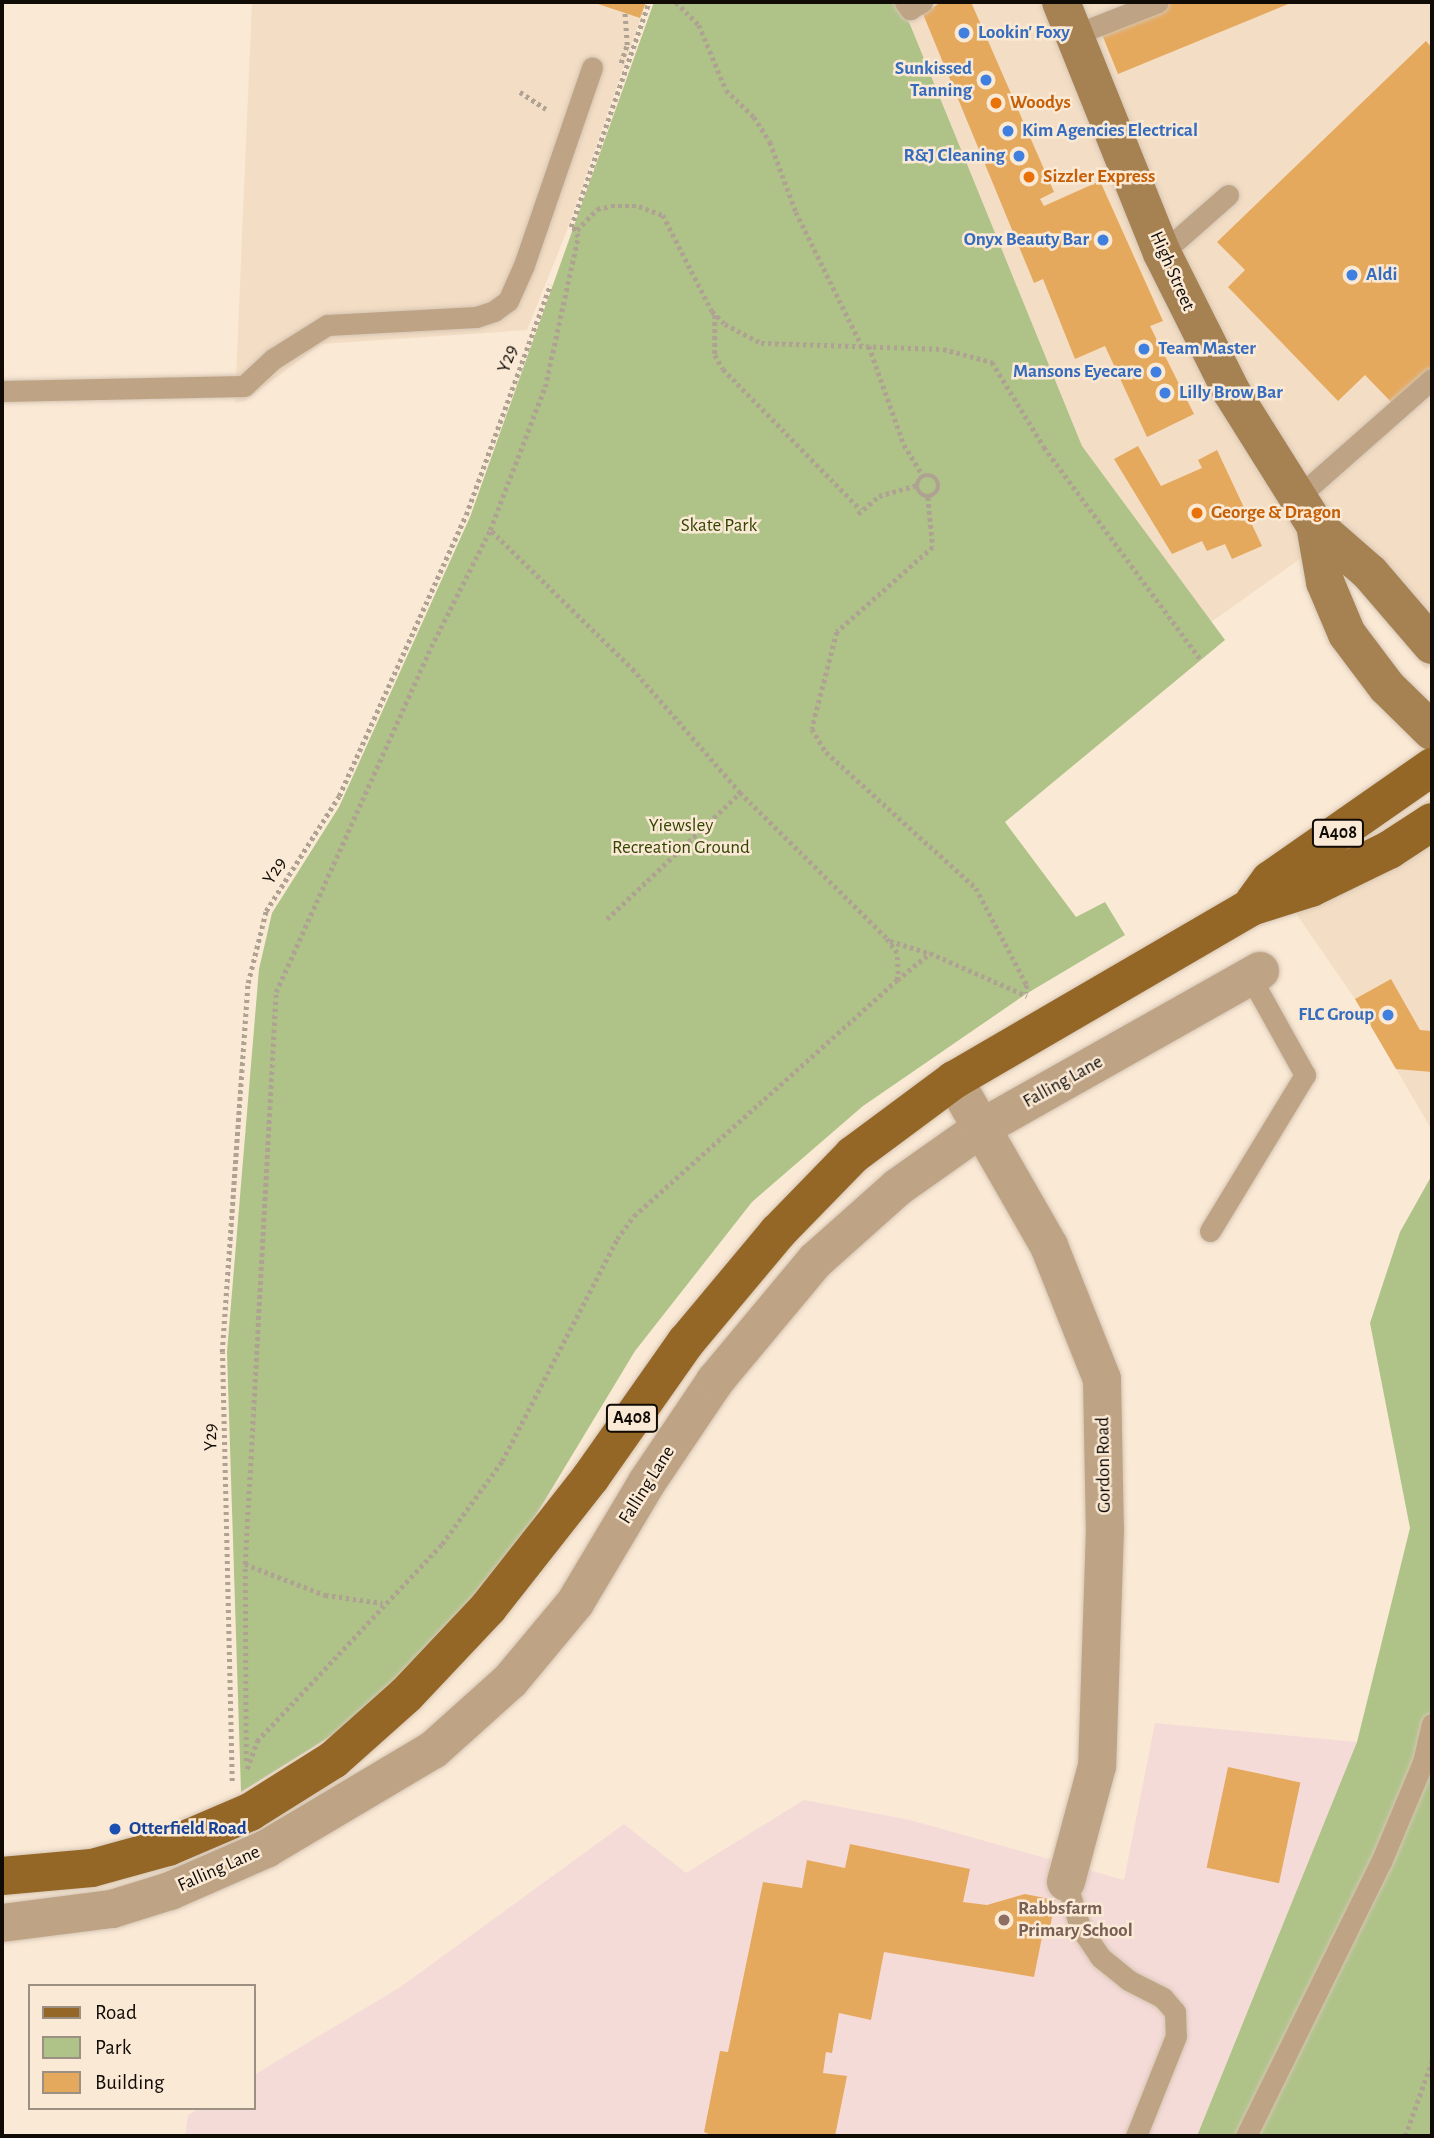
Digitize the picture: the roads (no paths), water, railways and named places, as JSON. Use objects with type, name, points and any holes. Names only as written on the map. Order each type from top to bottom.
[{"type":"main road","name":"Falling Lane","points":[[1251,907],[1270,880],[1432,767]]},
{"type":"main road","name":"Falling Lane","points":[[2,1876],[92,1868],[168,1847],[242,1816],[333,1760],[427,1675],[543,1539],[686,1342],[778,1232],[853,1155],[954,1080],[1036,1010],[1251,907],[1311,888],[1389,850],[1432,822]]},
{"type":"main road","points":[[1389,850],[1432,849]]},
{"type":"street","name":"High Street","points":[[1067,18],[1162,253],[1231,391],[1306,511],[1370,573],[1432,645]]},
{"type":"street","name":"High Street","points":[[1306,511],[1325,582],[1347,634],[1387,687],[1432,731]]},
{"type":"street","name":"Falling Lane","points":[[2,1923],[112,1909],[170,1891],[266,1849],[433,1750],[510,1681],[575,1603],[647,1482],[761,1320],[815,1261],[898,1186],[983,1127],[1255,974]]},
{"type":"street","name":"Gordon Road","points":[[954,1080],[1049,1246],[1102,1378],[1105,1529],[1097,1766],[1066,1882]]},
{"type":"lane","points":[[905,2],[910,9],[922,2]]},
{"type":"lane","points":[[1067,18],[1158,2]]},
{"type":"lane","points":[[2,391],[244,386],[273,359],[327,325],[476,317],[494,311],[508,302],[521,274],[592,67]]},
{"type":"lane","points":[[1162,253],[1228,195]]},
{"type":"lane","points":[[1306,511],[1432,379]]},
{"type":"lane","points":[[1210,1231],[1305,1075],[1255,974]]},
{"type":"lane","points":[[1246,2136],[1381,1863],[1423,1762],[1432,1724]]},
{"type":"lane","points":[[1066,1882],[1080,1927],[1100,1957],[1128,1980],[1163,1998],[1175,2012],[1176,2036],[1136,2136]]},
{"type":"place","name":"Lookin' Foxy","points":[[964,33]]},
{"type":"place","name":"Sunkissed Tanning","points":[[986,80]]},
{"type":"place","name":"Woodys","points":[[996,103]]},
{"type":"place","name":"Kim Agencies Electrical","points":[[1008,131]]},
{"type":"place","name":"R&J Cleaning","points":[[1019,156]]},
{"type":"place","name":"Sizzler Express","points":[[1029,177]]},
{"type":"place","name":"Onyx Beauty Bar","points":[[1103,240]]},
{"type":"place","name":"Aldi","points":[[1352,275]]},
{"type":"place","name":"Team Master","points":[[1144,349]]},
{"type":"place","name":"Mansons Eyecare","points":[[1156,372]]},
{"type":"place","name":"Lilly Brow Bar","points":[[1165,393]]},
{"type":"place","name":"George & Dragon","points":[[1197,513]]},
{"type":"place","name":"FLC Group","points":[[1388,1015]]},
{"type":"place","name":"Otterfield Road","points":[[115,1829]]},
{"type":"place","name":"Rabbsfarm Primary School","points":[[1004,1920]]},
{"type":"park label","name":"Skate Park","points":[[719,526]]},
{"type":"park label","name":"Yiewsley Recreation Ground","points":[[681,837]]}]
